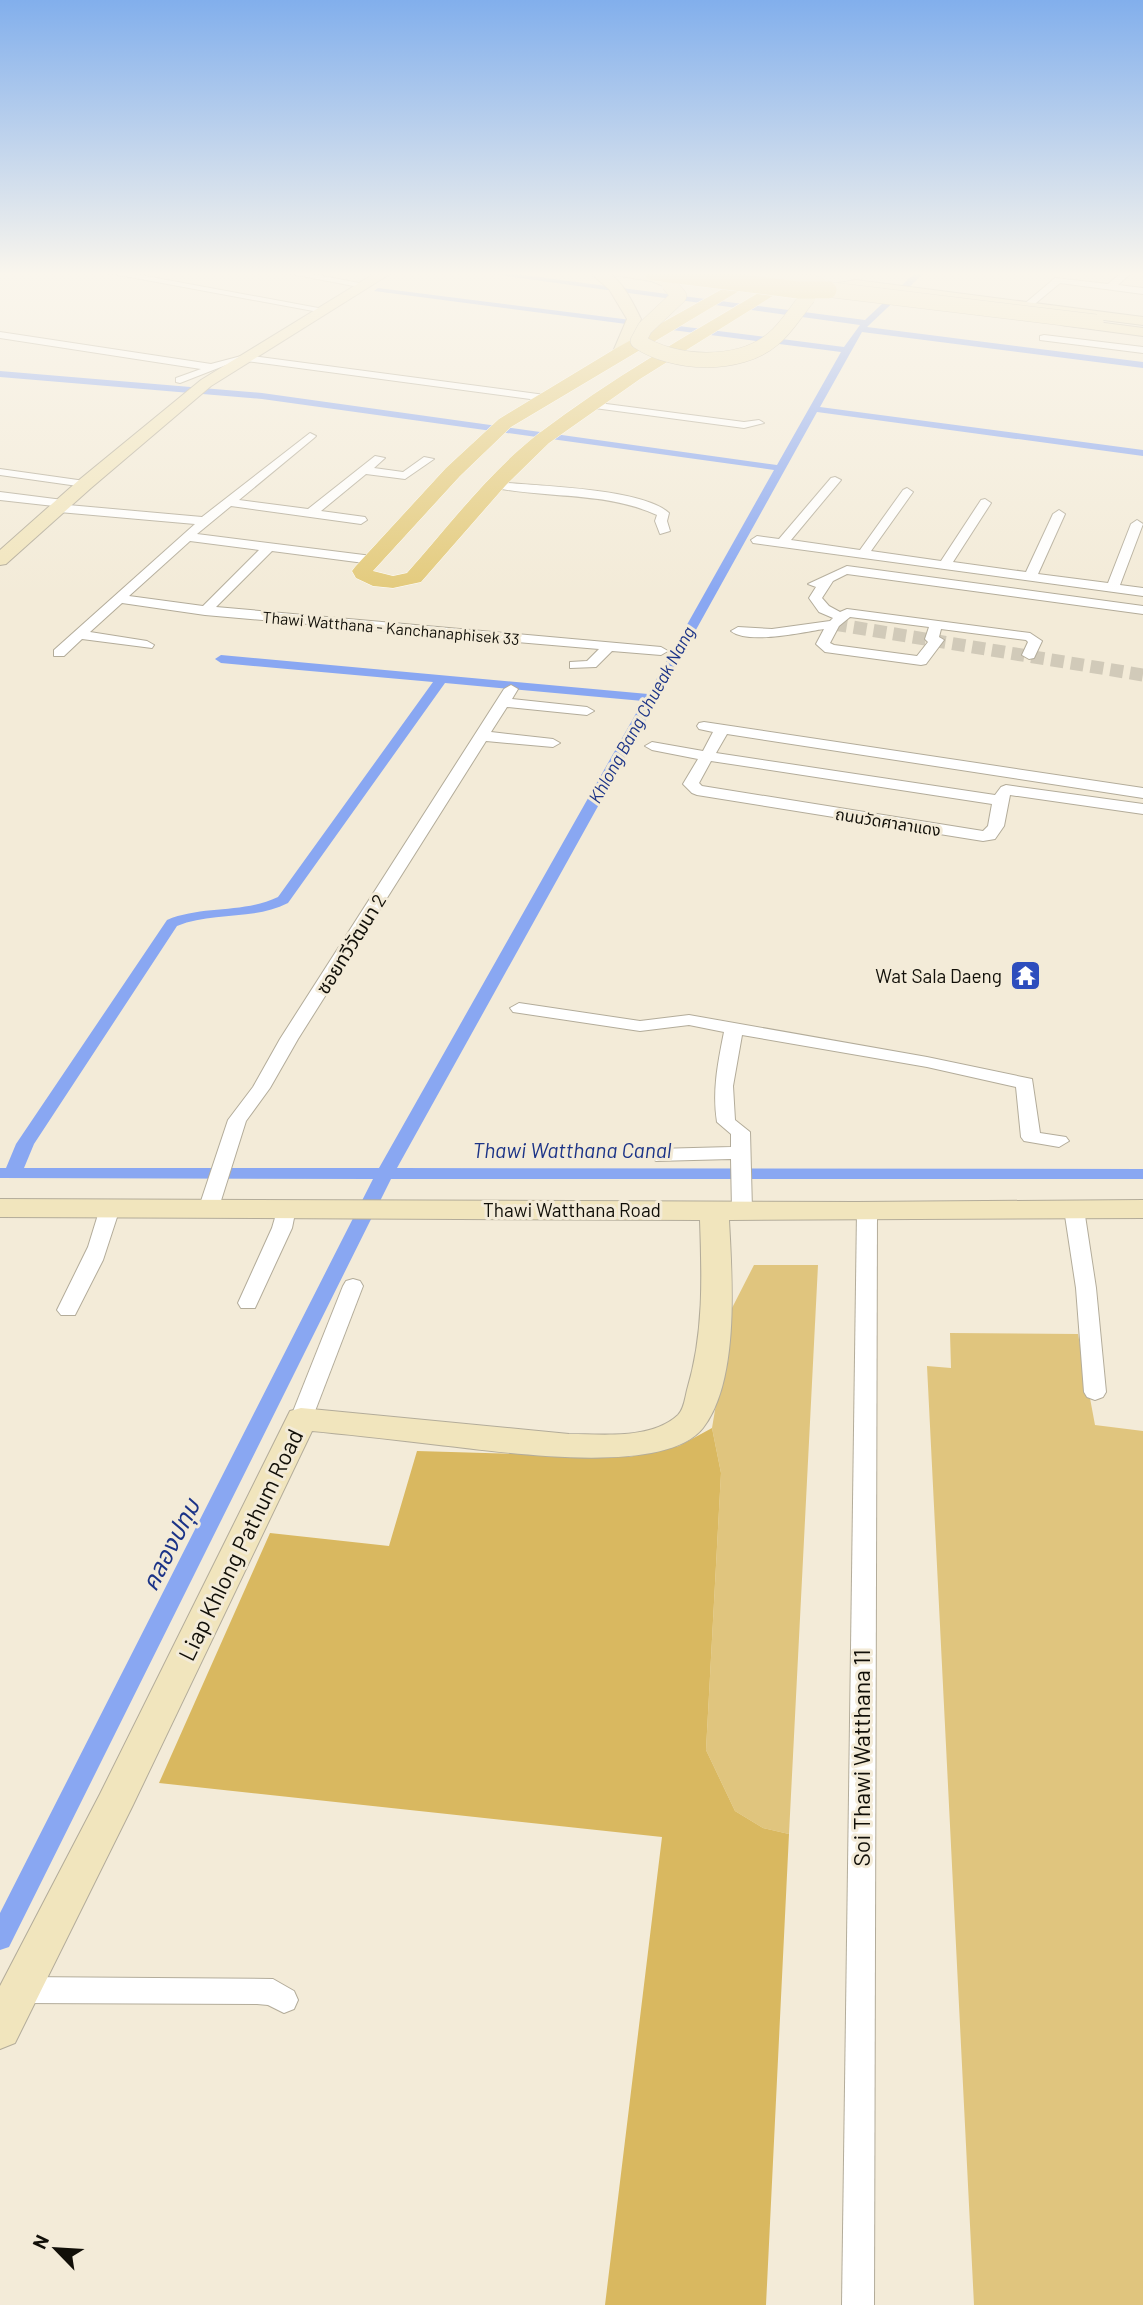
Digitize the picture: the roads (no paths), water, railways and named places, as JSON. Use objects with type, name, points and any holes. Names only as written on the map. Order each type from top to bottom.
[{"type":"main road","points":[[0,560],[85,484],[213,380]]},
{"type":"main road","points":[[576,380],[503,425],[453,472],[367,565],[366,577],[399,582],[414,578],[495,485],[543,439],[630,380]]},
{"type":"main road","name":"Thawi Watthana Road","points":[[0,1208],[110,1208],[212,1198],[286,1208],[336,1209],[733,1205],[867,1211],[1143,1209]]},
{"type":"main road","name":"Liap Khlong Pathum Road","points":[[0,2029],[114,1805],[290,1447],[301,1419],[561,1446],[608,1446],[669,1435],[688,1424],[695,1414],[708,1378],[733,1205]]},
{"type":"street","points":[[402,380],[545,398]]},
{"type":"street","points":[[591,405],[744,425],[759,423]]},
{"type":"street","points":[[59,653],[205,521],[310,436]]},
{"type":"street","points":[[312,512],[380,458]]},
{"type":"street","points":[[364,470],[405,476],[428,460]]},
{"type":"street","points":[[0,472],[85,484]]},
{"type":"street","points":[[782,543],[835,480]]},
{"type":"street","points":[[495,485],[620,500],[656,509],[663,513],[661,526],[664,531]]},
{"type":"street","points":[[863,554],[907,492]]},
{"type":"street","points":[[0,496],[61,506],[205,521]]},
{"type":"street","points":[[230,502],[361,520]]},
{"type":"street","points":[[945,565],[985,503]]},
{"type":"street","points":[[1030,577],[1059,514]]},
{"type":"street","points":[[1113,588],[1138,524]]},
{"type":"street","points":[[188,537],[367,565]]},
{"type":"street","points":[[757,540],[1143,592]]},
{"type":"street","points":[[205,611],[268,548]]},
{"type":"street","points":[[837,620],[816,598],[821,582],[843,570],[1143,610]]},
{"type":"street","name":"Thawi Watthana - Kanchanaphisek 33","points":[[121,599],[205,611],[397,630],[662,651]]},
{"type":"street","points":[[738,631],[772,633],[837,620],[852,613],[1030,637],[1035,641],[1028,655]]},
{"type":"street","points":[[837,620],[824,644],[839,650],[921,661],[935,640],[936,624]]},
{"type":"street","points":[[80,635],[147,645]]},
{"type":"street","points":[[975,640],[1016,647],[1014,653]]},
{"type":"street","points":[[575,665],[590,667],[597,664],[608,646]]},
{"type":"street","name":"ซอยทวีวัฒนา 2","points":[[212,1198],[230,1150],[237,1120],[261,1088],[289,1039],[508,696],[587,711]]},
{"type":"street","points":[[704,726],[1056,788],[1143,809]]},
{"type":"street","points":[[707,756],[722,729]]},
{"type":"street","points":[[483,736],[553,743]]},
{"type":"street","points":[[652,746],[999,800],[1006,790],[1012,789],[1056,788],[1143,793]]},
{"type":"street","name":"ถนนวัดศาลาแดง","points":[[707,756],[691,784],[697,790],[959,833],[983,836],[993,833],[999,800]]},
{"type":"street","points":[[519,1008],[640,1026],[689,1020],[927,1062],[1025,1083],[1031,1137],[1059,1141]]},
{"type":"street","points":[[733,1205],[740,1132],[726,1122],[722,1107],[734,1028]]},
{"type":"street","points":[[656,1155],[740,1154]]},
{"type":"street","points":[[68,1310],[93,1261],[107,1225],[110,1208]]},
{"type":"street","points":[[248,1303],[282,1227],[286,1208]]},
{"type":"street","points":[[1074,1209],[1086,1288],[1095,1392]]},
{"type":"street","name":"Soi Thawi Watthana 11","points":[[858,2305],[867,1211]]},
{"type":"street","points":[[301,1419],[353,1286]]},
{"type":"street","points":[[20,1990],[257,1991],[273,1992],[284,2000]]},
{"type":"waterway","points":[[66,380],[262,396],[780,468]]},
{"type":"waterway","name":"Khlong Bang Chueak Nang","points":[[652,698],[830,380]]},
{"type":"waterway","points":[[814,409],[1143,453]]},
{"type":"waterway","points":[[221,659],[652,698]]},
{"type":"waterway","points":[[13,1173],[25,1144],[172,923],[199,914],[256,910],[283,900],[442,679]]},
{"type":"waterway","name":"Khlong Bang Chueak Nang","points":[[385,1173],[652,698]]},
{"type":"waterway","name":"Thawi Watthana Canal","points":[[0,1173],[385,1173]]},
{"type":"waterway","name":"คลองปทุม","points":[[0,1939],[385,1173]]},
{"type":"waterway","name":"Thawi Watthana Canal","points":[[385,1173],[1143,1174]]},
{"type":"tunnel","points":[[834,624],[1143,675]]},
{"type":"place","name":"Wat Sala Daeng","points":[[1025,976]]}]
